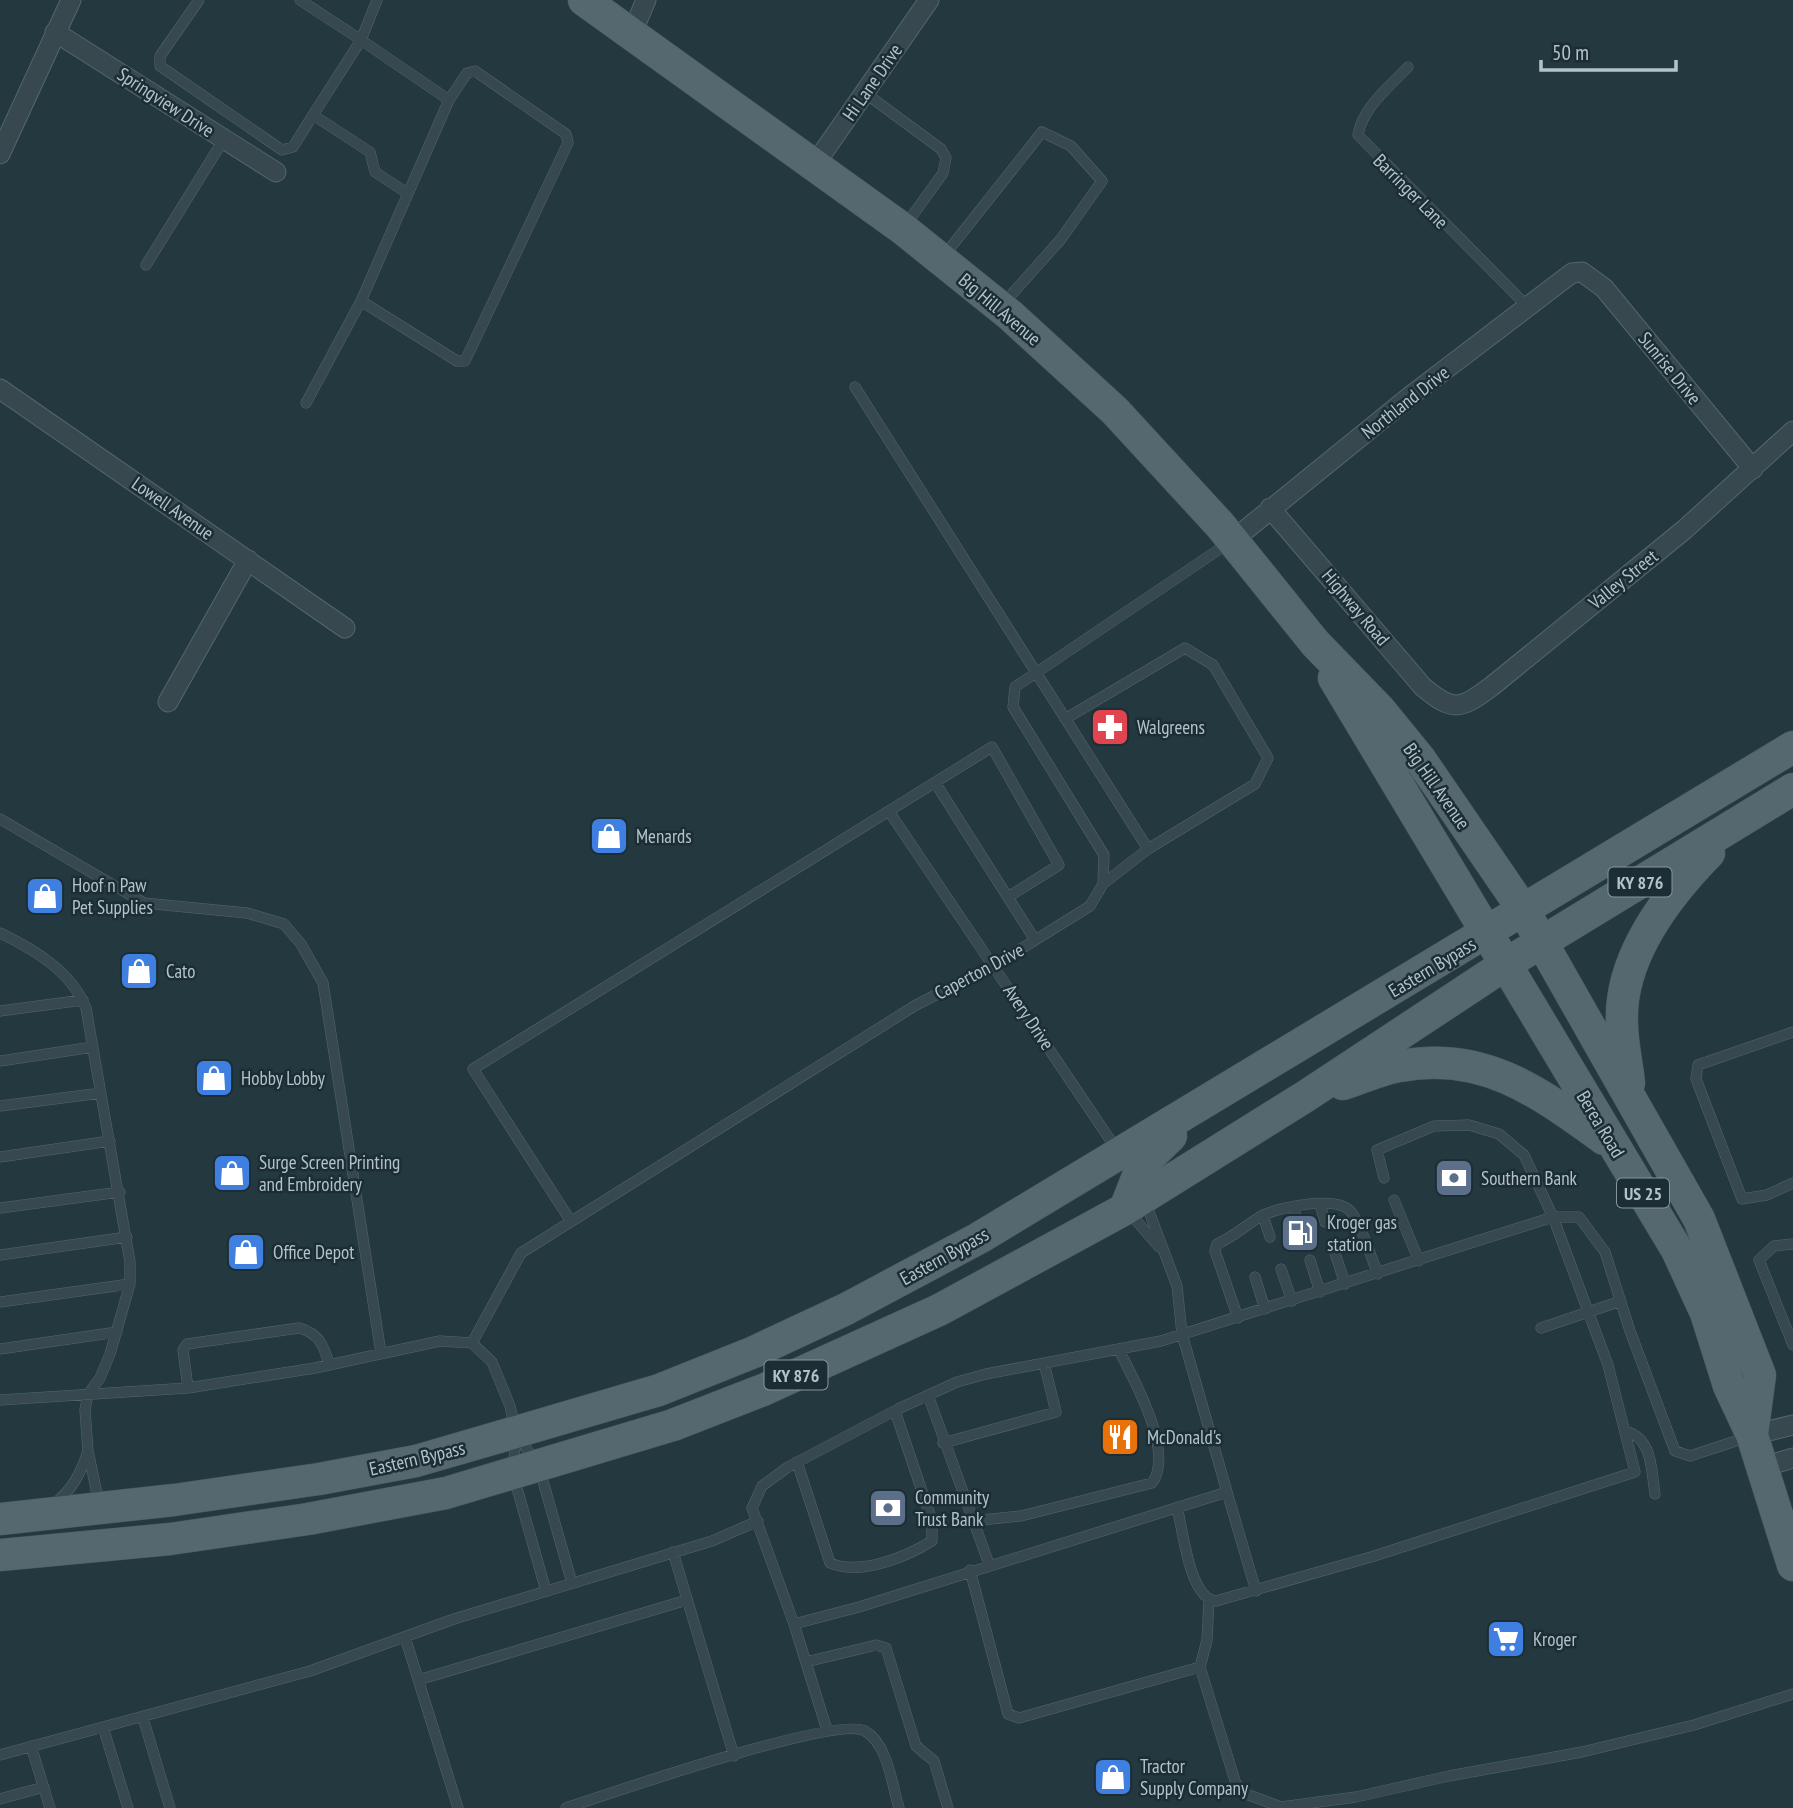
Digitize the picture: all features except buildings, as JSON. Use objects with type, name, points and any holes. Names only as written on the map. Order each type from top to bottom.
[{"type":"main road","name":"Big Hill Avenue","points":[[584,0],[903,229],[1000,307],[1115,411],[1233,540],[1315,643],[1380,710],[1420,759],[1524,911],[1542,942]]},
{"type":"main road","name":"Big Hill Avenue","points":[[1315,643],[1359,723],[1489,933]]},
{"type":"main road","name":"Eastern Bypass","points":[[0,1519],[174,1500],[319,1479],[416,1461],[659,1390],[754,1352],[846,1309],[979,1238],[1489,933],[1793,747]]},
{"type":"main road","name":"Eastern Bypass","points":[[0,1555],[170,1539],[309,1519],[446,1493],[673,1425],[763,1390],[939,1310],[1138,1201],[1306,1096],[1506,964],[1793,789]]},
{"type":"main road","points":[[1632,1098],[1621,1021],[1630,972],[1649,929],[1673,891],[1739,822]]},
{"type":"main road","name":"Berea Road","points":[[1489,933],[1677,1250],[1706,1313],[1729,1386],[1752,1435],[1793,1565]]},
{"type":"main road","name":"Berea Road","points":[[1542,942],[1699,1219],[1760,1375],[1752,1435]]},
{"type":"main road","points":[[1306,1096],[1399,1066],[1459,1064],[1487,1069],[1533,1088],[1614,1146]]},
{"type":"main road","points":[[1138,1201],[1135,1176],[1156,1148],[1247,1077]]},
{"type":"main road","points":[[0,1538],[77,1531],[95,1521],[100,1507]]},
{"type":"street","points":[[0,155],[71,0]]},
{"type":"street","points":[[632,33],[646,0]]},
{"type":"street","name":"Hi Lane Drive","points":[[815,164],[929,0]]},
{"type":"street","name":"Springview Drive","points":[[55,32],[276,172]]},
{"type":"street","name":"Northland Drive","points":[[1233,540],[1562,279],[1572,273],[1582,272]]},
{"type":"street","name":"Sunrise Drive","points":[[1582,272],[1594,278],[1615,300],[1753,469]]},
{"type":"street","name":"Lowell Avenue","points":[[0,389],[345,628]]},
{"type":"street","name":"Valley Street","points":[[1443,704],[1453,707],[1465,705],[1492,686],[1684,530],[1793,431]]},
{"type":"street","name":"Highway Road","points":[[1270,508],[1423,687],[1443,704]]},
{"type":"street","points":[[168,702],[248,561]]},
{"type":"street","points":[[1752,1435],[1793,1425]]},
{"type":"street","points":[[1763,1467],[1793,1458]]},
{"type":"lane","points":[[199,0],[159,56],[160,66],[282,150],[293,147],[361,40],[377,0]]},
{"type":"lane","points":[[300,0],[449,100]]},
{"type":"lane","name":"Barringer Lane","points":[[1408,67],[1369,110],[1359,124],[1358,135],[1527,306]]},
{"type":"lane","points":[[306,403],[361,300],[449,100],[467,73],[475,71],[566,134],[568,143],[465,361],[457,361],[361,300]]},
{"type":"lane","points":[[865,93],[941,149],[947,165],[903,229]]},
{"type":"lane","points":[[313,115],[370,152],[374,172],[407,193]]},
{"type":"lane","points":[[941,260],[1042,132],[1071,146],[1102,181],[1061,239],[1000,307]]},
{"type":"lane","points":[[146,265],[224,139]]},
{"type":"lane","points":[[855,387],[1148,849]]},
{"type":"lane","points":[[1103,884],[1104,855],[1013,707],[1015,687],[1233,540]]},
{"type":"lane","name":"Caperton Drive","points":[[472,1343],[521,1253],[916,1005],[995,965],[1090,906],[1103,884],[1148,849],[1255,784],[1268,758],[1213,665],[1185,648],[1065,719]]},
{"type":"lane","points":[[570,1220],[473,1069],[890,813],[992,747],[1059,865],[1008,897]]},
{"type":"lane","points":[[936,784],[1035,940]]},
{"type":"lane","name":"Avery Drive","points":[[890,813],[911,848],[995,965],[1119,1153]]},
{"type":"lane","points":[[0,819],[144,903],[247,914],[285,924],[301,944],[323,983],[381,1353]]},
{"type":"lane","points":[[0,933],[57,968],[76,986],[83,1000],[120,1192],[130,1284],[117,1332],[100,1378],[88,1394],[85,1410],[89,1451],[100,1507]]},
{"type":"lane","points":[[0,1011],[83,1000]]},
{"type":"lane","points":[[1793,1032],[1698,1065],[1696,1079],[1742,1199],[1767,1195],[1793,1183]]},
{"type":"lane","points":[[0,1061],[93,1047]]},
{"type":"lane","points":[[0,1106],[101,1093]]},
{"type":"lane","points":[[1177,1507],[1195,1580],[1200,1593],[1209,1600],[1256,1591],[1636,1472],[1608,1365],[1553,1217],[1524,1155],[1499,1134],[1469,1125],[1434,1126],[1377,1150],[1384,1178]]},
{"type":"lane","points":[[0,1157],[110,1141]]},
{"type":"lane","points":[[0,1208],[120,1192]]},
{"type":"lane","points":[[1394,1200],[1419,1261]]},
{"type":"lane","points":[[1138,1201],[1177,1286],[1182,1334],[1256,1591]]},
{"type":"lane","points":[[1138,1201],[1148,1209],[1162,1250]]},
{"type":"lane","points":[[1320,1204],[1325,1222]]},
{"type":"lane","points":[[1238,1318],[1215,1251],[1217,1244],[1241,1232],[1263,1216],[1293,1207],[1338,1204],[1351,1211],[1378,1274]]},
{"type":"lane","points":[[1293,1207],[1299,1226]]},
{"type":"lane","points":[[1263,1216],[1270,1237]]},
{"type":"lane","points":[[827,1730],[794,1624],[752,1507],[757,1493],[770,1479],[797,1462],[895,1411],[928,1395],[986,1374],[1119,1350],[1182,1334],[1553,1217],[1579,1217],[1605,1252],[1620,1301],[1675,1451],[1690,1456],[1752,1435]]},
{"type":"lane","points":[[1241,1232],[1245,1245]]},
{"type":"lane","points":[[0,1255],[127,1237]]},
{"type":"lane","points":[[1793,1244],[1774,1246],[1759,1260],[1793,1345]]},
{"type":"lane","points":[[1335,1253],[1345,1284]]},
{"type":"lane","points":[[1310,1259],[1320,1292]]},
{"type":"lane","points":[[1281,1269],[1292,1301]]},
{"type":"lane","points":[[1255,1277],[1265,1309]]},
{"type":"lane","points":[[0,1302],[130,1284]]},
{"type":"lane","points":[[1541,1328],[1620,1301]]},
{"type":"lane","points":[[188,1388],[184,1350],[187,1344],[299,1328],[307,1330],[323,1343],[329,1364]]},
{"type":"lane","points":[[0,1349],[117,1332]]},
{"type":"lane","points":[[0,1400],[188,1388],[329,1364],[440,1341],[472,1343],[484,1351],[497,1372],[516,1432],[526,1471],[546,1591]]},
{"type":"lane","points":[[972,1521],[1021,1516],[1152,1483],[1160,1470],[1159,1450],[1140,1393],[1119,1350]]},
{"type":"lane","points":[[943,1443],[1056,1412],[1044,1363]]},
{"type":"lane","points":[[928,1395],[943,1443],[989,1564]]},
{"type":"lane","points":[[797,1462],[830,1563],[840,1567],[871,1565],[915,1552],[932,1541],[932,1521],[895,1411]]},
{"type":"lane","points":[[1625,1431],[1636,1434],[1647,1447],[1656,1494]]},
{"type":"lane","points":[[516,1432],[526,1471],[572,1583]]},
{"type":"lane","points":[[43,1514],[66,1494],[82,1471],[89,1451]]},
{"type":"lane","points":[[794,1624],[1227,1492]]},
{"type":"lane","points":[[0,1755],[310,1671],[405,1637],[673,1552],[758,1521]]},
{"type":"lane","points":[[673,1552],[734,1756]]},
{"type":"lane","points":[[970,1570],[1008,1714],[1020,1718],[1200,1667]]},
{"type":"lane","points":[[418,1679],[687,1600]]},
{"type":"lane","points":[[1209,1600],[1207,1640],[1200,1667],[1236,1784],[1246,1794],[1281,1807],[1356,1797],[1449,1776],[1582,1752],[1694,1725],[1793,1694]]},
{"type":"lane","points":[[405,1637],[458,1808]]},
{"type":"lane","points":[[806,1662],[876,1645],[886,1648],[916,1746],[934,1761],[948,1808]]},
{"type":"lane","points":[[143,1718],[170,1808]]},
{"type":"lane","points":[[103,1727],[128,1808]]},
{"type":"lane","points":[[566,1808],[734,1756],[827,1730],[855,1727],[867,1732],[876,1741],[888,1768],[899,1808]]},
{"type":"lane","points":[[32,1746],[50,1808]]},
{"type":"lane","points":[[0,1799],[44,1787]]},
{"type":"place","name":"Walgreens","points":[[1110,727]]},
{"type":"place","name":"Menards","points":[[609,836]]},
{"type":"place","name":"Hoof n Paw Pet Supplies","points":[[45,896]]},
{"type":"place","name":"Cato","points":[[139,971]]},
{"type":"place","name":"Hobby Lobby","points":[[214,1078]]},
{"type":"place","name":"Surge Screen Printing and Embroidery","points":[[232,1173]]},
{"type":"place","name":"Southern Bank","points":[[1454,1178]]},
{"type":"place","name":"Kroger gas station","points":[[1300,1233]]},
{"type":"place","name":"Office Depot","points":[[246,1252]]},
{"type":"place","name":"McDonald's","points":[[1120,1437]]},
{"type":"place","name":"Community Trust Bank","points":[[888,1508]]},
{"type":"place","name":"Kroger","points":[[1506,1639]]},
{"type":"place","name":"Tractor Supply Company","points":[[1113,1777]]}]
